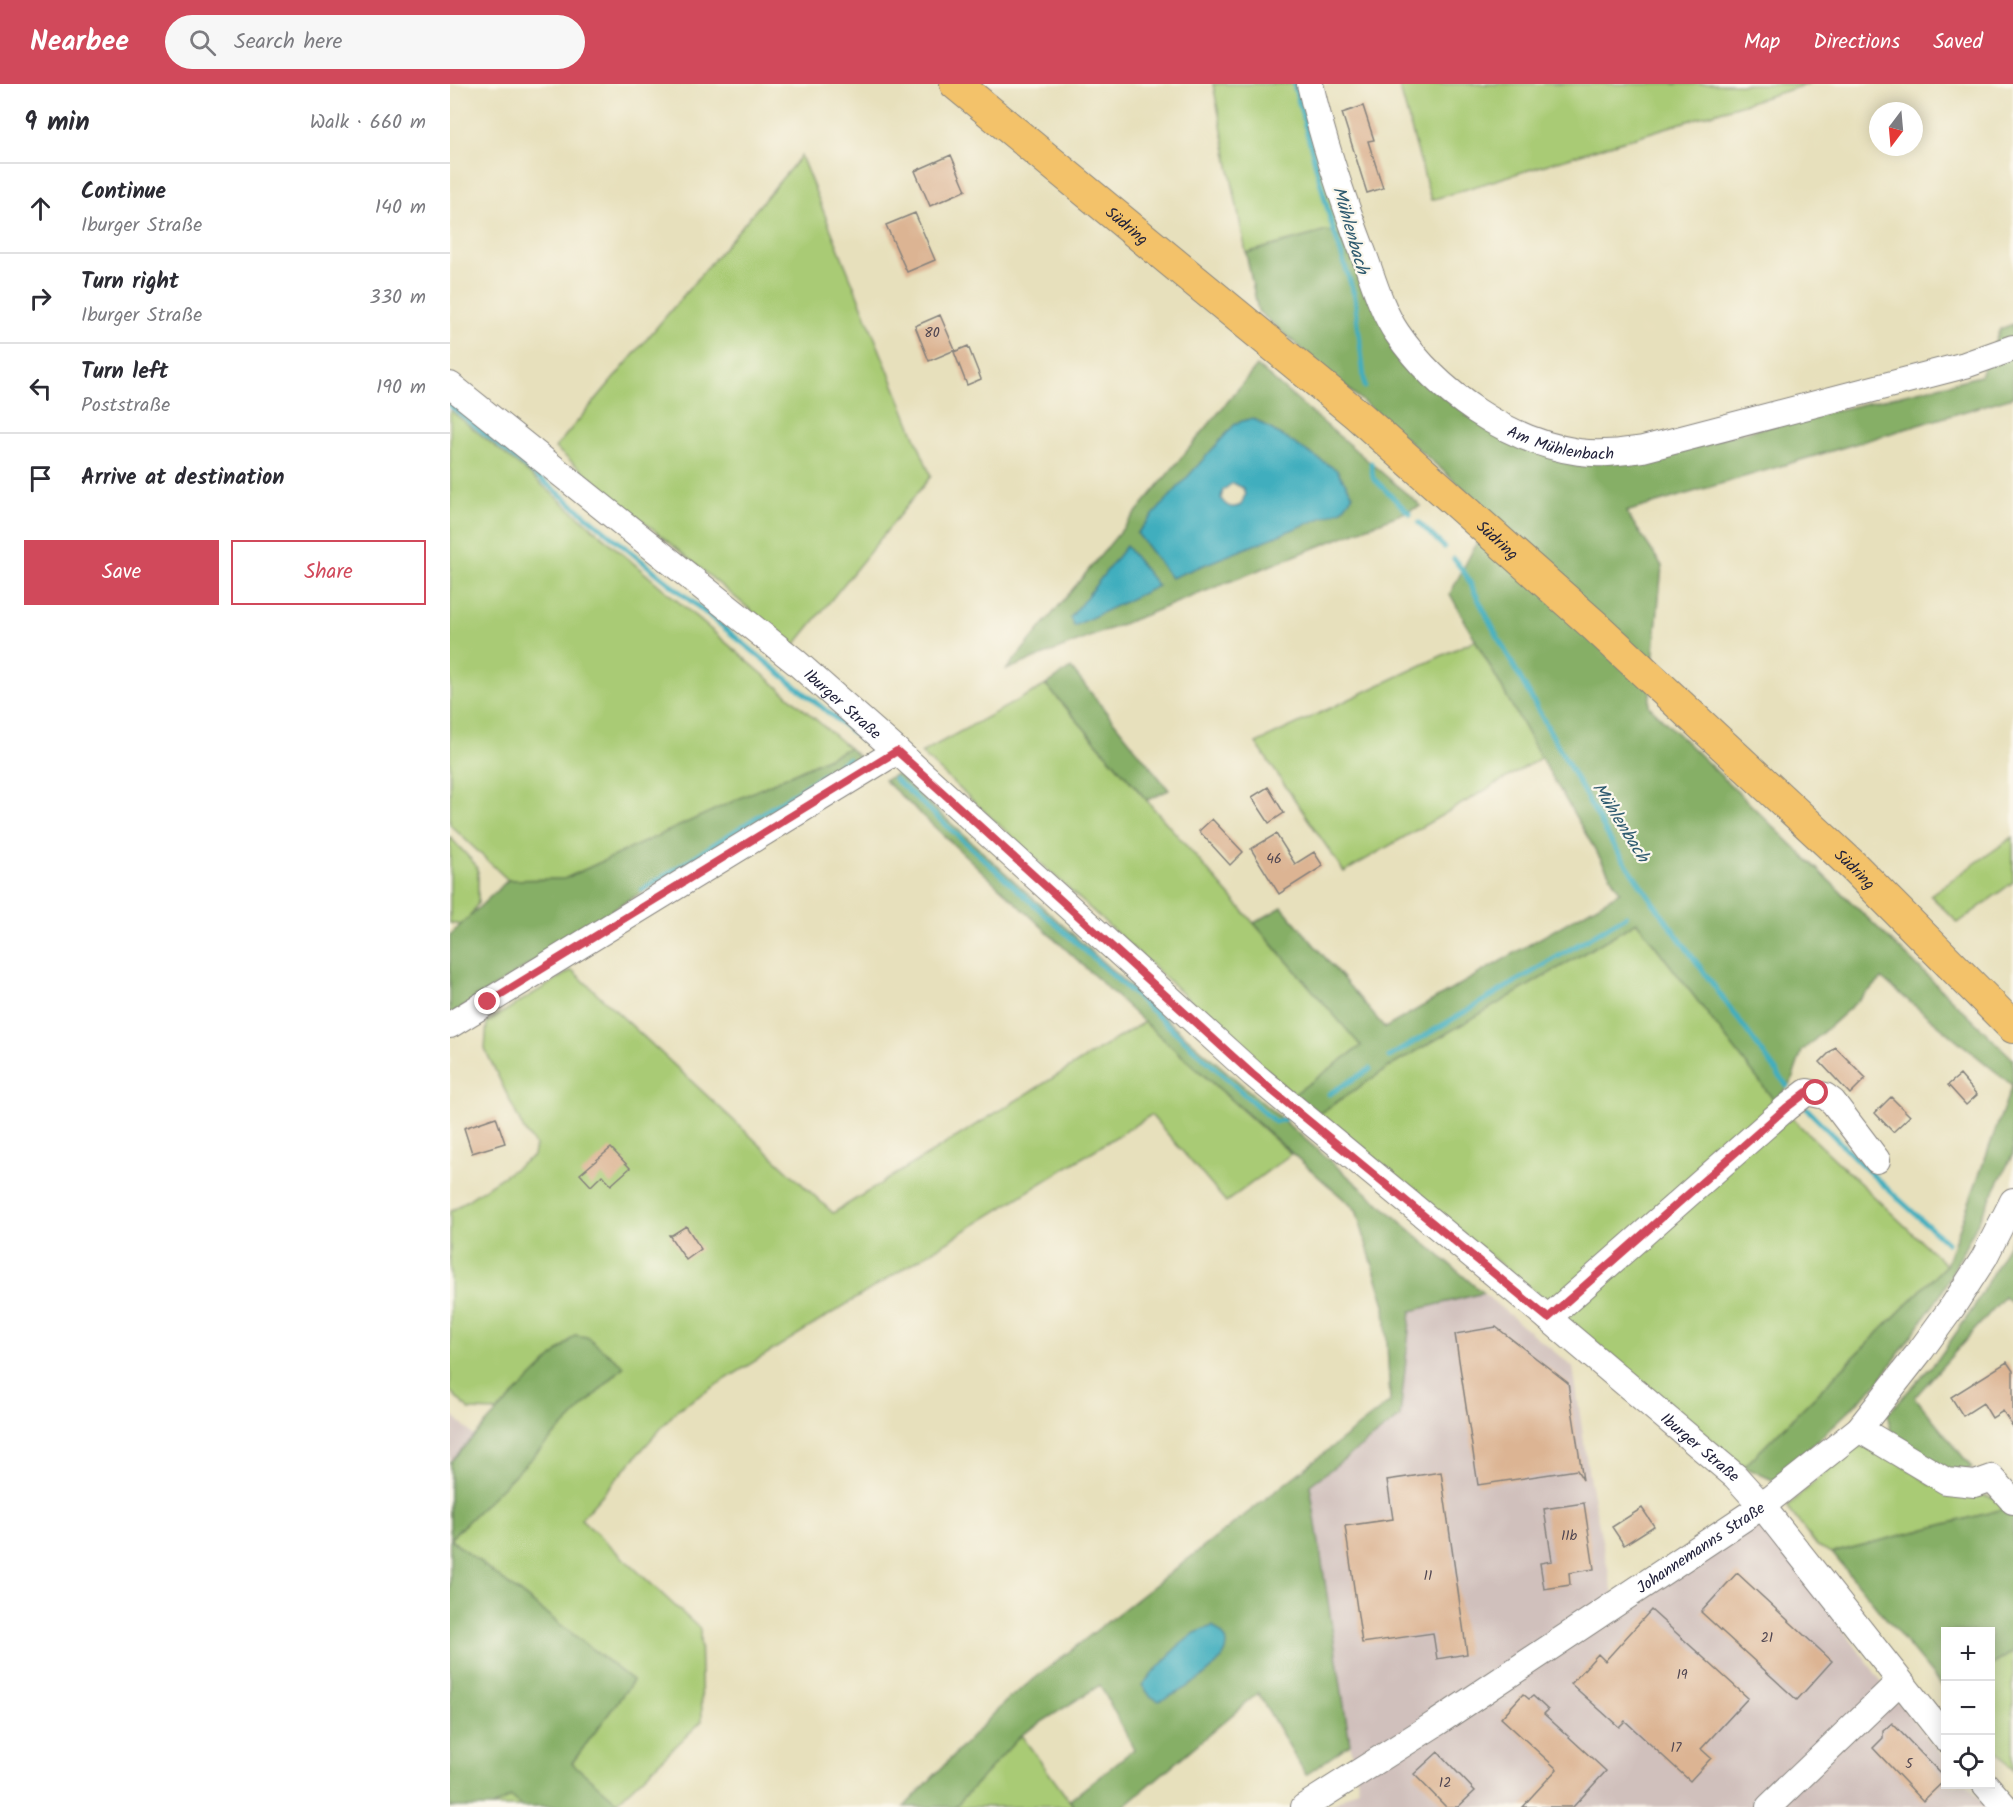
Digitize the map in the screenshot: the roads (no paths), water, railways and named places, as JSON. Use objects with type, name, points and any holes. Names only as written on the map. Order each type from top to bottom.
[{"type":"main road","name":"Südring","points":[[956,84],[1359,416],[1543,579],[1853,866],[2013,1027]]},
{"type":"street","name":"Am Mühlenbach","points":[[1310,84],[1345,204],[1381,302],[1396,331],[1435,378],[1471,406],[1507,429],[1541,442],[1580,452],[1617,453],[1643,449],[1965,365],[2013,348]]},
{"type":"street","name":"Iburger Straße","points":[[450,385],[795,662],[897,751],[1252,1074],[1548,1318],[1735,1476],[1762,1506],[1943,1735]]},
{"type":"street","points":[[450,1025],[897,751]]},
{"type":"street","points":[[1548,1318],[1807,1092],[1825,1096],[1833,1102],[1877,1160]]},
{"type":"street","name":"Johannemanns Straße","points":[[1304,1807],[1438,1722],[1762,1506],[1859,1429],[1953,1306],[1984,1258],[2013,1201]]},
{"type":"street","points":[[1859,1429],[1947,1481],[1975,1484],[1992,1478],[2013,1501]]},
{"type":"street","points":[[1769,1807],[1899,1682]]},
{"type":"street","points":[[1989,1789],[2005,1807]]},
{"type":"water","points":[[1253,418],[1337,470],[1353,495],[1342,510],[1171,578],[1137,533],[1236,423]],"holes":[[[1233,483],[1243,488],[1245,495],[1241,505],[1229,506],[1221,498],[1223,490]]]},
{"type":"water","points":[[1126,546],[1158,586],[1074,626],[1070,618]]},
{"type":"water","points":[[1213,1626],[1226,1640],[1226,1649],[1222,1658],[1214,1667],[1190,1685],[1167,1698],[1159,1701],[1150,1696],[1142,1685],[1176,1648],[1195,1633]]},
{"type":"waterway","name":"Mühlenbach","points":[[1294,84],[1331,222],[1355,297],[1365,387]]},
{"type":"waterway","points":[[450,405],[862,740]]},
{"type":"waterway","name":"Mühlenbach","points":[[1371,463],[1373,478],[1410,514]]},
{"type":"waterway","name":"Mühlenbach","points":[[1419,523],[1444,547]]},
{"type":"waterway","name":"Mühlenbach","points":[[1454,559],[1466,575],[1497,636],[1612,843],[1787,1086]]},
{"type":"waterway","points":[[642,890],[848,759]]},
{"type":"waterway","points":[[895,779],[1275,1122],[1284,1119]]},
{"type":"waterway","points":[[1389,1057],[1626,916]]},
{"type":"waterway","points":[[1329,1094],[1370,1069]]},
{"type":"waterway","name":"Mühlenbach","points":[[1807,1109],[1867,1170],[1947,1243]]}]
